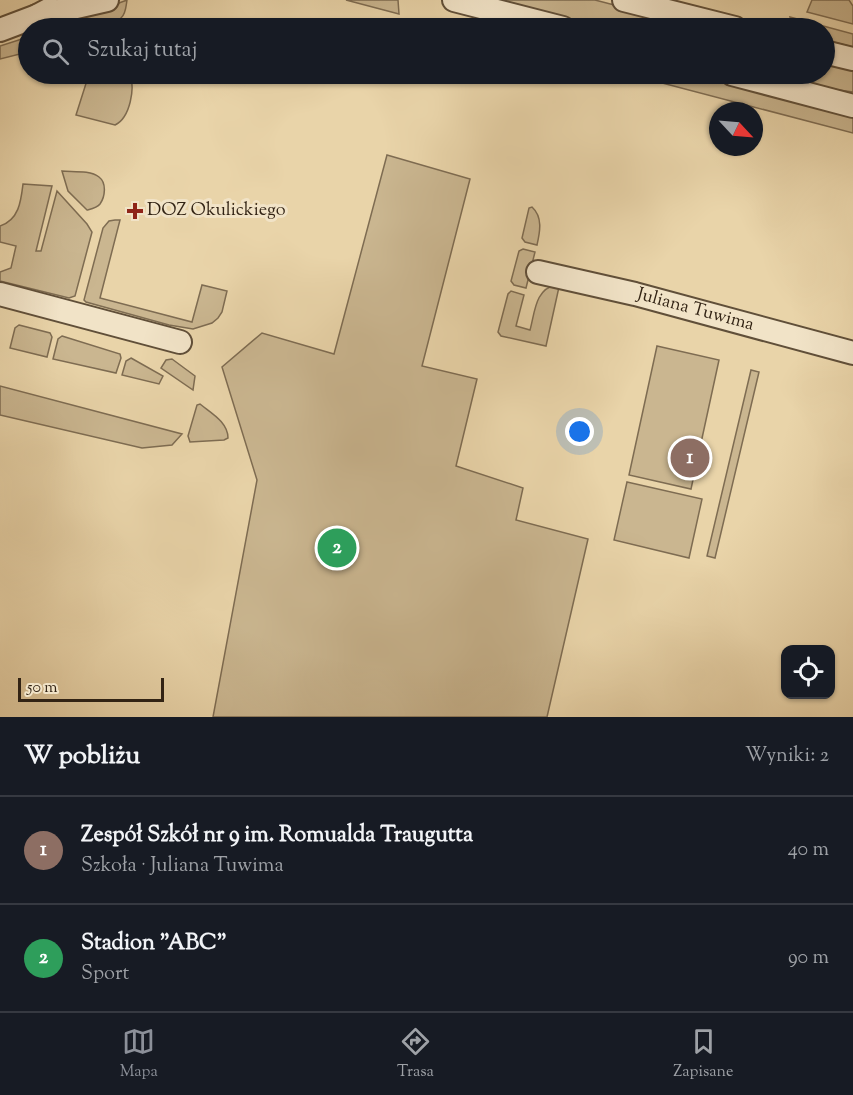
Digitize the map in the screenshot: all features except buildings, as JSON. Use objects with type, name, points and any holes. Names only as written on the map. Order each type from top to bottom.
[{"type":"street","points":[[37,16],[64,0]]},
{"type":"street","points":[[32,18],[107,0]]},
{"type":"street","points":[[454,0],[524,18]]},
{"type":"street","points":[[624,0],[695,18]]},
{"type":"street","points":[[0,30],[18,23]]},
{"type":"street","points":[[835,54],[853,59]]},
{"type":"street","points":[[770,84],[853,106]]},
{"type":"street","name":"Juliana Tuwima","points":[[538,272],[635,294],[853,353]]},
{"type":"street","points":[[0,294],[180,342]]},
{"type":"shaded area","points":[[127,0],[126,10],[121,18],[79,18]]},
{"type":"shaded area","points":[[346,0],[398,0],[399,14]]},
{"type":"shaded area","points":[[506,0],[595,0],[664,18],[563,18],[505,3]]},
{"type":"shaded area","points":[[812,0],[849,0],[853,6],[853,24],[835,18],[807,12]]},
{"type":"shaded area","points":[[835,29],[853,34],[853,47],[835,42]]},
{"type":"shaded area","points":[[18,40],[18,54],[0,59],[0,46]]},
{"type":"shaded area","points":[[835,63],[853,68],[853,92],[812,84],[835,84]]},
{"type":"shaded area","points":[[86,84],[132,84],[128,109],[115,125],[76,115]]},
{"type":"shaded area","points":[[666,84],[734,84],[853,115],[853,133],[763,109],[763,102],[735,102]]},
{"type":"shaded area","points":[[387,155],[470,179],[422,366],[477,379],[456,466],[523,488],[516,520],[588,539],[547,717],[213,717],[257,480],[222,367],[262,333],[334,354]]},
{"type":"shaded area","points":[[62,171],[86,172],[99,177],[104,190],[100,204],[87,210],[68,191]]},
{"type":"shaded area","points":[[23,184],[52,186],[36,251],[41,251],[57,191],[92,232],[75,296],[69,298],[0,281],[0,272],[11,268],[16,246],[0,242],[0,226],[15,215],[20,203]]},
{"type":"shaded area","points":[[532,207],[539,220],[537,245],[525,242],[522,238],[529,208]]},
{"type":"shaded area","points":[[120,220],[100,298],[192,322],[202,285],[227,291],[222,312],[218,318],[212,323],[193,329],[169,325],[86,302],[84,300],[103,228],[109,221]]},
{"type":"shaded area","points":[[523,249],[535,252],[526,288],[514,285],[511,281],[519,251]]},
{"type":"shaded area","points":[[556,285],[559,287],[546,346],[501,336],[498,332],[508,294],[511,291],[524,295],[516,326],[530,330],[540,296],[549,287]]},
{"type":"shaded area","points":[[19,325],[50,333],[52,337],[47,357],[10,348],[15,328]]},
{"type":"shaded area","points":[[62,336],[120,354],[121,358],[116,373],[53,359],[58,339]]},
{"type":"shaded area","points":[[657,346],[719,360],[691,489],[629,475]]},
{"type":"shaded area","points":[[131,358],[163,376],[159,384],[122,375],[126,361]]},
{"type":"shaded area","points":[[172,359],[195,376],[193,390],[161,368],[166,360]]},
{"type":"shaded area","points":[[751,370],[759,372],[715,558],[707,556]]},
{"type":"shaded area","points":[[0,386],[182,434],[172,445],[142,448],[0,415]]},
{"type":"shaded area","points":[[200,404],[222,423],[228,438],[190,442],[188,436],[197,405]]},
{"type":"shaded area","points":[[627,482],[702,499],[689,558],[614,540]]},
{"type":"place","name":"DOZ Okulickiego","points":[[135,211]]},
{"type":"place","name":"Zespół Szkół nr 9 im. Romualda Traugutta","points":[[690,458]]},
{"type":"place","name":"Stadion \"ABC\"","points":[[337,548]]}]
